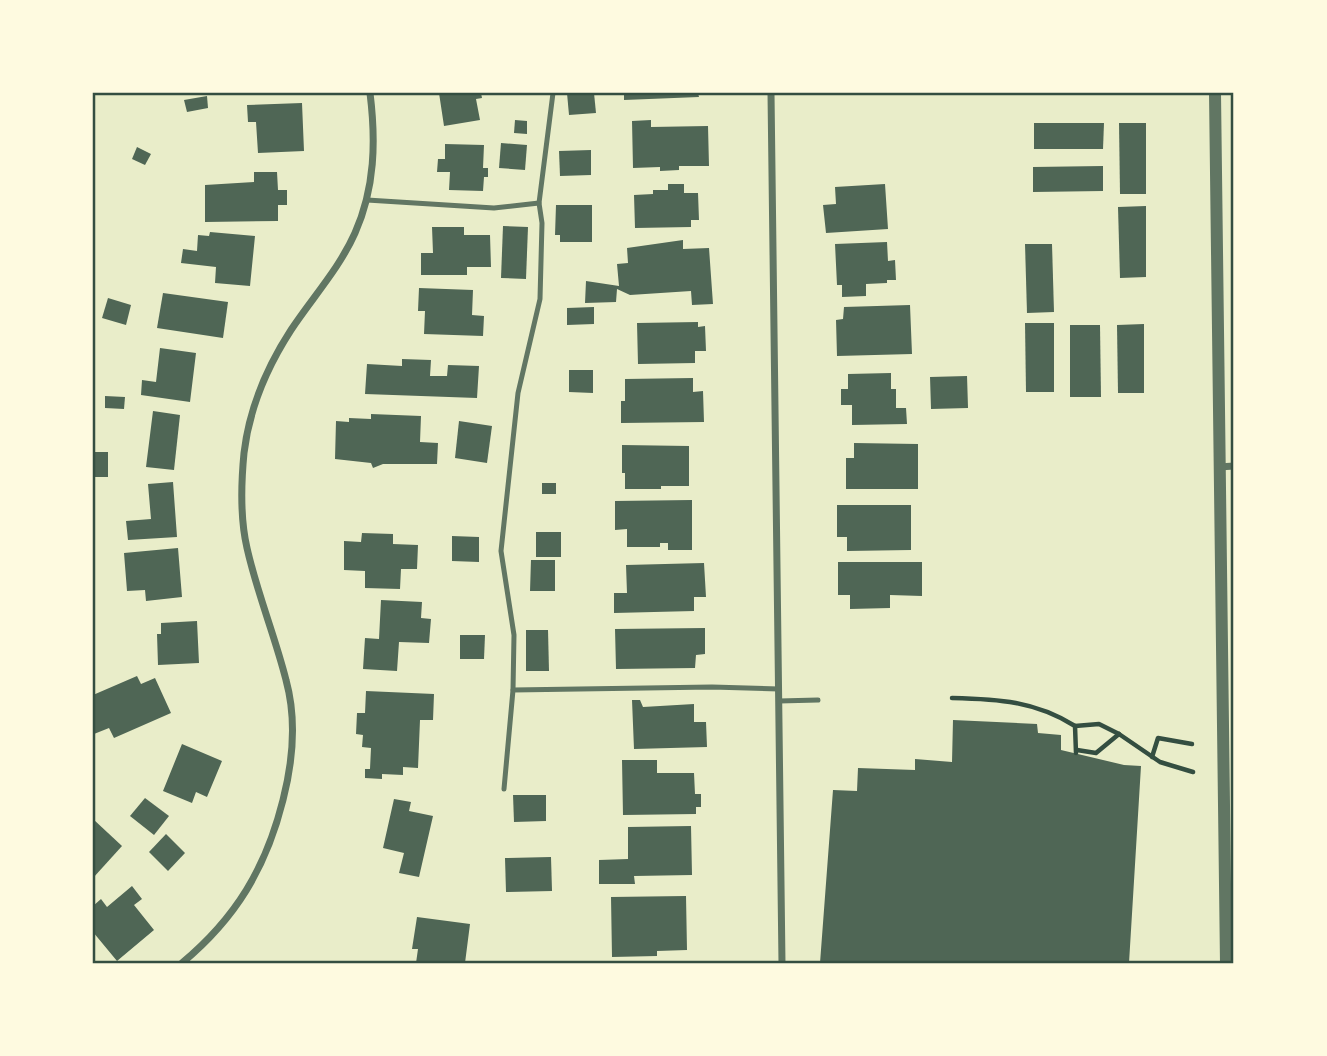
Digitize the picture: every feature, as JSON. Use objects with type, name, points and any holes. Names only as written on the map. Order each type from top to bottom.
[{"type":"street","points":[[182,963],[202,947],[225,922],[261,866],[275,836],[291,768],[293,714],[287,681],[247,547],[242,496],[244,451],[256,402],[273,360],[338,264],[355,233],[367,200],[374,161],[374,125],[370,93]]},
{"type":"street","points":[[771,93],[782,963]]},
{"type":"street","points":[[1215,93],[1226,963]]},
{"type":"street","points":[[1219,467],[1234,466]]},
{"type":"lane","points":[[504,789],[513,690],[514,635],[501,551],[518,393],[540,299],[542,223],[539,203],[553,93]]},
{"type":"lane","points":[[367,200],[495,208],[539,203]]},
{"type":"lane","points":[[513,690],[779,688]]},
{"type":"lane","points":[[779,701],[818,701]]},
{"type":"path","points":[[952,698],[1030,704],[1054,712],[1075,726],[1099,724],[1160,762],[1193,772]]},
{"type":"path","points":[[1075,726],[1077,752],[1096,753],[1119,734]]},
{"type":"path","points":[[1152,757],[1158,738],[1192,744]]},
{"type":"building","points":[[439,93],[481,93],[482,98],[476,99],[480,120],[444,126]]},
{"type":"building","points":[[567,93],[594,93],[596,113],[569,115]]},
{"type":"building","points":[[624,93],[698,93],[699,97],[624,100]]},
{"type":"building","points":[[207,96],[208,108],[187,112],[184,100]]},
{"type":"building","points":[[302,103],[304,151],[258,153],[256,122],[248,122],[247,105]]},
{"type":"building","points":[[515,120],[527,121],[527,134],[514,133]]},
{"type":"building","points":[[651,120],[651,127],[708,126],[709,166],[679,166],[679,170],[660,171],[660,167],[633,168],[632,121]]},
{"type":"building","points":[[1034,123],[1104,123],[1103,149],[1034,149]]},
{"type":"building","points":[[1119,123],[1146,123],[1146,194],[1120,194]]},
{"type":"building","points":[[501,143],[527,145],[525,170],[499,168]]},
{"type":"building","points":[[445,144],[484,145],[483,168],[488,168],[488,177],[484,177],[483,191],[449,190],[450,172],[437,172],[438,159],[445,159]]},
{"type":"building","points":[[137,147],[151,154],[145,165],[132,159]]},
{"type":"building","points":[[591,150],[591,175],[560,176],[559,151]]},
{"type":"building","points":[[1103,166],[1103,191],[1033,192],[1033,167]]},
{"type":"building","points":[[254,172],[277,172],[278,190],[287,190],[287,205],[278,205],[278,221],[205,222],[205,185],[254,182]]},
{"type":"building","points":[[668,184],[684,184],[684,193],[698,193],[699,220],[691,220],[691,227],[635,228],[634,195],[653,194],[653,190],[668,190]]},
{"type":"building","points":[[885,184],[888,229],[826,233],[823,205],[836,204],[835,187]]},
{"type":"building","points":[[556,205],[592,205],[592,242],[560,242],[560,235],[555,235]]},
{"type":"building","points":[[1146,206],[1146,277],[1120,278],[1118,207]]},
{"type":"building","points":[[503,226],[528,227],[526,279],[501,278]]},
{"type":"building","points":[[432,227],[464,227],[464,235],[490,235],[491,267],[467,267],[467,275],[421,275],[421,253],[433,253]]},
{"type":"building","points":[[210,232],[255,236],[250,286],[215,283],[216,267],[181,263],[183,249],[197,251],[198,235],[209,236]]},
{"type":"building","points":[[683,240],[683,249],[709,248],[713,304],[692,305],[691,291],[630,295],[617,289],[616,302],[585,303],[586,281],[619,286],[617,264],[628,263],[627,248]]},
{"type":"building","points":[[887,242],[888,261],[895,260],[896,280],[866,284],[866,296],[842,297],[842,285],[837,285],[835,244]]},
{"type":"building","points":[[1025,244],[1052,244],[1054,312],[1027,313]]},
{"type":"building","points":[[419,288],[473,290],[472,315],[484,316],[483,336],[424,334],[425,311],[418,311]]},
{"type":"building","points":[[163,293],[228,302],[223,338],[157,328]]},
{"type":"building","points":[[108,298],[131,305],[126,325],[102,318]]},
{"type":"building","points":[[910,305],[912,354],[837,356],[836,320],[843,319],[844,307]]},
{"type":"building","points":[[594,307],[594,324],[567,325],[567,308]]},
{"type":"building","points":[[698,322],[698,327],[705,326],[706,351],[695,351],[695,363],[638,364],[637,323]]},
{"type":"building","points":[[1025,323],[1054,323],[1054,392],[1026,392]]},
{"type":"building","points":[[1144,324],[1144,393],[1118,393],[1117,325]]},
{"type":"building","points":[[1070,325],[1100,325],[1101,397],[1070,397]]},
{"type":"building","points":[[160,348],[196,353],[190,402],[141,395],[142,380],[156,382]]},
{"type":"building","points":[[402,359],[431,360],[430,376],[447,376],[448,365],[479,366],[477,398],[365,394],[367,364],[402,366]]},
{"type":"building","points":[[569,370],[593,370],[593,393],[569,392]]},
{"type":"building","points":[[891,373],[891,389],[896,389],[896,408],[906,408],[907,424],[852,425],[852,405],[841,405],[841,389],[848,389],[848,374]]},
{"type":"building","points":[[967,376],[968,408],[931,409],[930,377]]},
{"type":"building","points":[[693,378],[693,392],[703,391],[704,422],[621,423],[625,379]]},
{"type":"building","points":[[105,396],[125,397],[124,409],[105,408]]},
{"type":"building","points":[[153,411],[180,415],[174,470],[146,467]]},
{"type":"building","points":[[371,414],[421,416],[420,442],[438,443],[437,464],[383,464],[373,468],[371,463],[335,459],[336,421],[349,422],[349,418],[371,419]]},
{"type":"building","points":[[459,421],[492,426],[487,463],[455,458]]},
{"type":"building","points":[[854,443],[918,444],[918,489],[846,489],[846,458],[854,458]]},
{"type":"building","points":[[622,445],[689,446],[689,486],[625,489]]},
{"type":"building","points":[[93,452],[108,452],[108,477],[93,477]]},
{"type":"building","points":[[173,482],[177,537],[128,540],[126,521],[151,519],[148,484]]},
{"type":"building","points":[[542,483],[556,483],[556,494],[542,494]]},
{"type":"building","points":[[692,500],[692,550],[668,550],[668,543],[660,543],[660,547],[627,547],[627,529],[615,530],[615,501]]},
{"type":"building","points":[[837,505],[911,505],[911,550],[847,551],[847,537],[837,537]]},
{"type":"building","points":[[536,532],[561,532],[561,557],[536,557]]},
{"type":"building","points":[[362,533],[393,534],[393,544],[418,545],[417,569],[401,569],[400,589],[365,588],[365,571],[344,570],[344,541],[361,542]]},
{"type":"building","points":[[452,536],[479,537],[479,562],[452,561]]},
{"type":"building","points":[[178,548],[182,597],[146,601],[145,590],[127,591],[124,553]]},
{"type":"building","points":[[531,560],[555,560],[555,591],[530,591]]},
{"type":"building","points":[[838,562],[922,562],[922,596],[890,595],[890,608],[850,609],[850,595],[838,595]]},
{"type":"building","points":[[704,563],[706,597],[694,597],[694,611],[614,613],[614,593],[627,593],[626,565]]},
{"type":"building","points":[[381,600],[422,602],[421,618],[431,619],[429,643],[399,642],[397,671],[363,669],[365,638],[379,639]]},
{"type":"building","points":[[197,621],[199,663],[158,665],[157,634],[161,634],[161,623]]},
{"type":"building","points":[[705,628],[705,654],[696,655],[695,668],[616,669],[615,629]]},
{"type":"building","points":[[526,630],[548,630],[549,671],[526,671]]},
{"type":"building","points":[[460,635],[485,635],[484,659],[460,659]]},
{"type":"building","points":[[137,676],[141,684],[155,678],[171,713],[114,738],[109,728],[94,734],[93,695]]},
{"type":"building","points":[[366,691],[434,694],[433,720],[420,720],[418,768],[403,767],[403,775],[382,774],[382,779],[365,778],[365,769],[370,769],[371,748],[362,747],[363,735],[356,734],[357,713],[365,713]]},
{"type":"building","points":[[632,700],[640,700],[643,707],[694,704],[694,722],[706,722],[707,747],[634,749]]},
{"type":"building","points":[[953,720],[1037,724],[1038,733],[1061,735],[1061,750],[1124,765],[1141,766],[1129,963],[820,963],[833,790],[857,791],[858,768],[915,770],[915,759],[952,762]]},
{"type":"building","points":[[182,744],[222,761],[207,797],[196,792],[192,803],[163,791]]},
{"type":"building","points":[[622,760],[657,760],[657,773],[694,773],[695,794],[701,794],[701,807],[696,807],[696,814],[623,815]]},
{"type":"building","points":[[513,795],[546,795],[546,821],[514,822]]},
{"type":"building","points":[[145,798],[169,816],[154,835],[130,816]]},
{"type":"building","points":[[394,799],[411,802],[409,811],[433,816],[419,877],[399,873],[404,853],[383,848]]},
{"type":"building","points":[[93,819],[122,846],[93,878]]},
{"type":"building","points":[[691,826],[692,875],[634,876],[635,884],[599,884],[599,860],[628,859],[628,827]]},
{"type":"building","points":[[166,834],[185,853],[168,871],[149,852]]},
{"type":"building","points":[[551,857],[552,891],[506,892],[505,858]]},
{"type":"building","points":[[132,886],[142,899],[134,905],[154,930],[117,961],[93,932],[93,906],[101,899],[107,907]]},
{"type":"building","points":[[686,896],[687,950],[657,951],[657,956],[612,957],[611,897]]},
{"type":"building","points":[[417,917],[470,924],[465,963],[416,963],[418,949],[412,949]]}]
